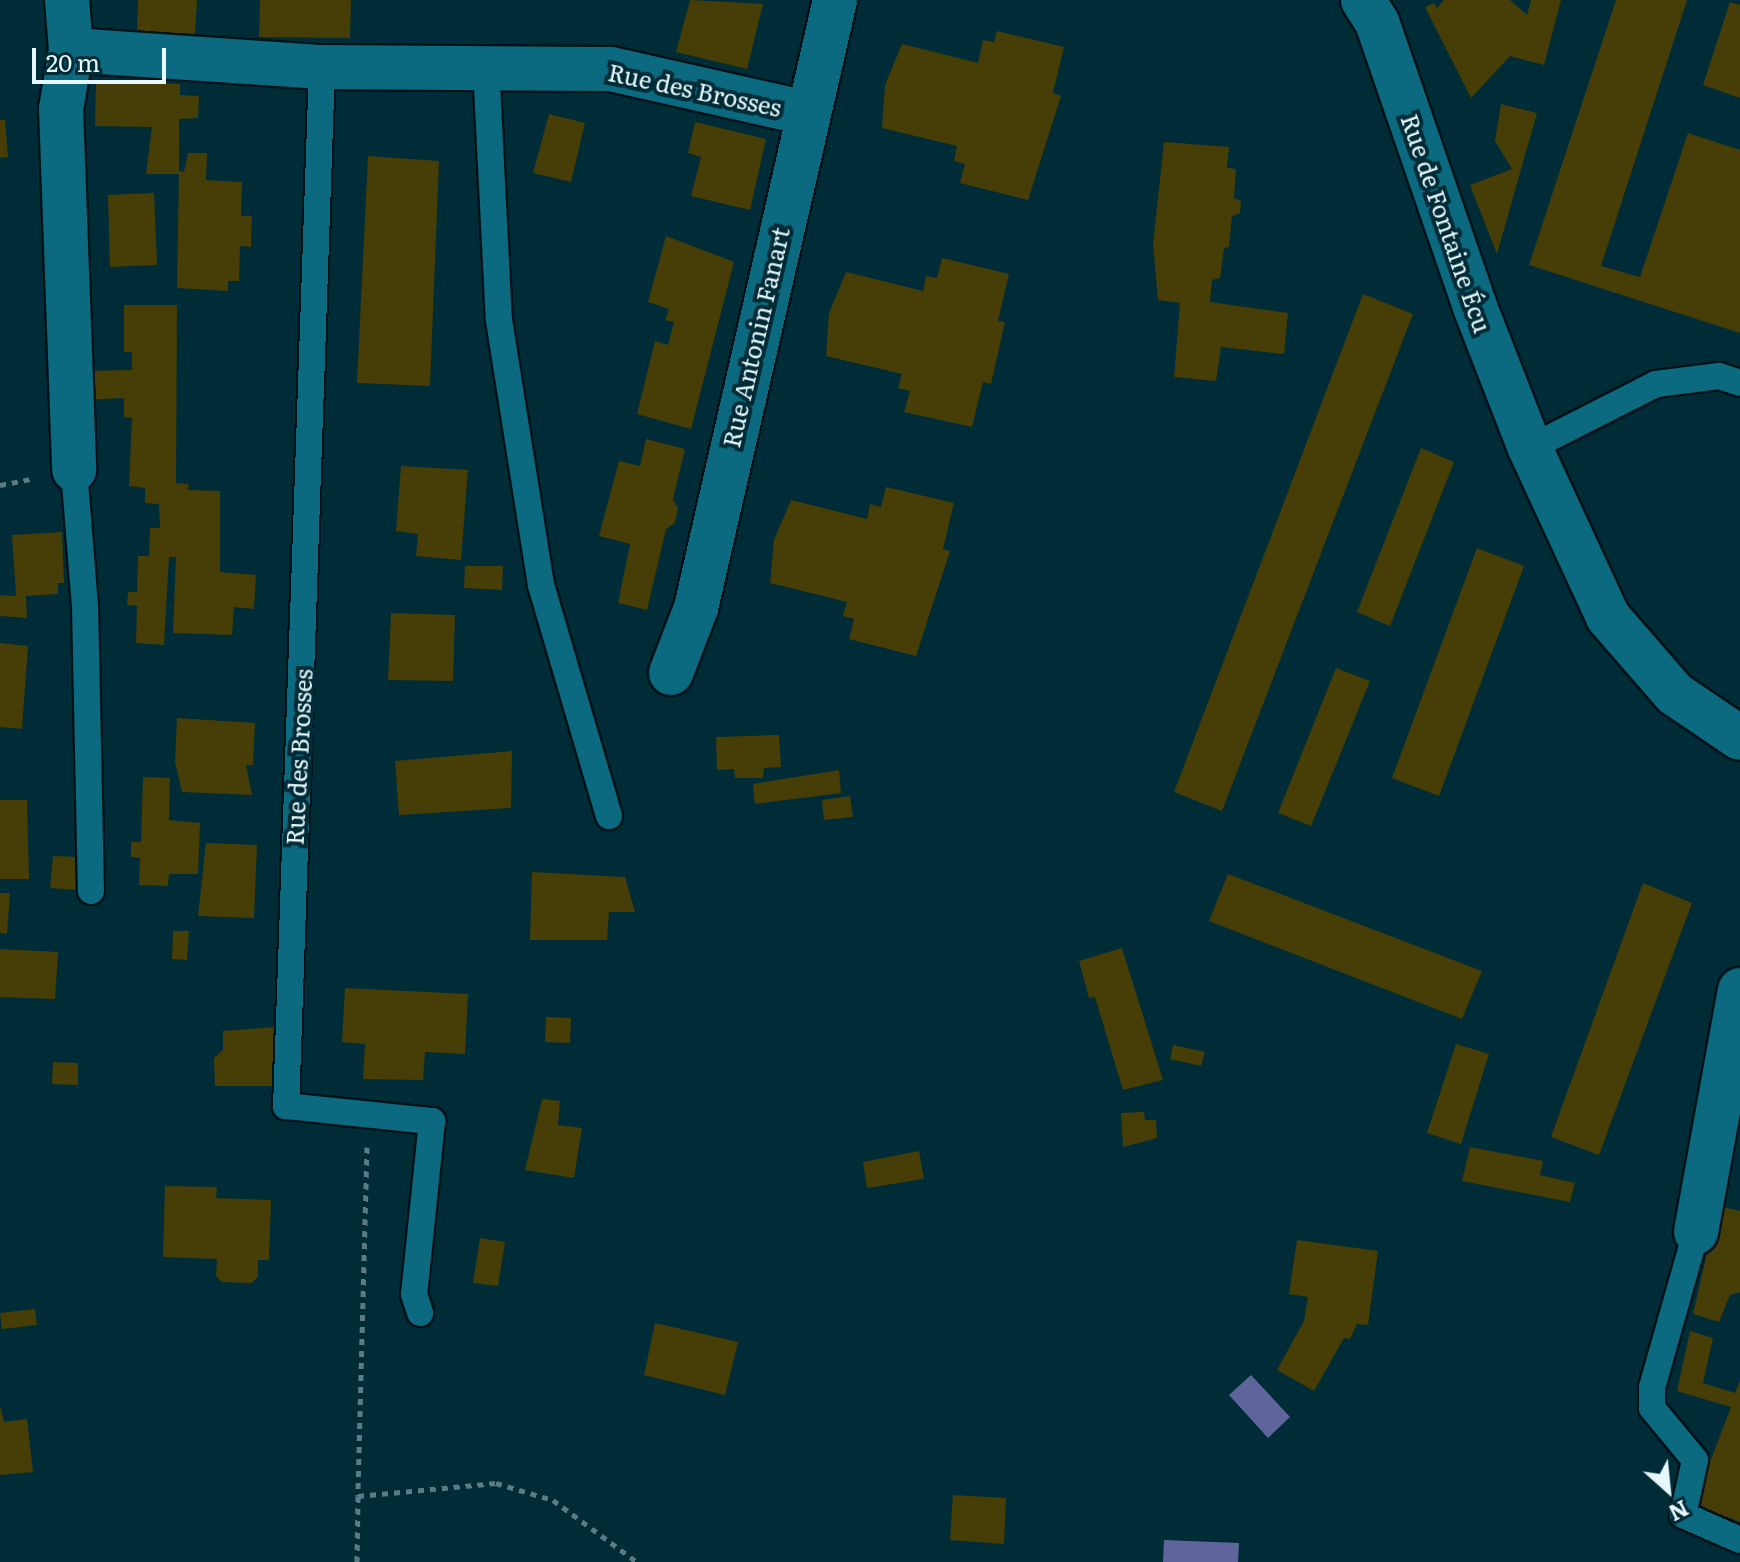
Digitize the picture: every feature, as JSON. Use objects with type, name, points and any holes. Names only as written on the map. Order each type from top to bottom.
[{"type":"street","points":[[67,0],[71,50],[61,109],[74,470]]},
{"type":"street","name":"Rue Antonin Fanart","points":[[671,673],[696,608],[835,0]]},
{"type":"street","name":"Rue de Fontaine Écu","points":[[1363,0],[1377,22],[1475,307],[1530,448],[1608,617],[1675,694],[1740,738]]},
{"type":"street","name":"Rue des Brosses","points":[[71,50],[322,67],[611,69],[807,113]]},
{"type":"street","points":[[1696,1232],[1740,990]]},
{"type":"lane","points":[[486,66],[499,320],[541,585],[609,816]]},
{"type":"lane","name":"Rue des Brosses","points":[[322,67],[286,1106],[432,1121],[414,1294],[420,1313]]},
{"type":"lane","points":[[1530,448],[1656,384],[1719,376],[1740,383]]},
{"type":"lane","points":[[74,470],[85,606],[91,891]]},
{"type":"lane","points":[[1696,1232],[1652,1388],[1652,1408],[1695,1460],[1683,1515],[1740,1540]]},
{"type":"path","points":[[354,1111],[353,1130],[368,1133],[357,1562]]},
{"type":"path","points":[[358,1496],[496,1483],[553,1500],[637,1562]]},
{"type":"water","points":[[1251,1375],[1290,1417],[1268,1438],[1229,1395]]},
{"type":"water","points":[[1164,1540],[1239,1543],[1238,1562],[1163,1562]]},
{"type":"building","points":[[138,0],[197,0],[195,34],[137,32]]},
{"type":"building","points":[[260,0],[351,0],[350,38],[259,37]]},
{"type":"building","points":[[690,0],[763,4],[747,69],[676,52]]},
{"type":"building","points":[[1444,0],[1510,0],[1527,15],[1531,0],[1561,0],[1544,65],[1510,56],[1471,98],[1425,7],[1434,3],[1437,8]]},
{"type":"building","points":[[1616,0],[1687,0],[1601,266],[1640,277],[1688,133],[1740,150],[1740,333],[1529,265]]},
{"type":"building","points":[[1730,2],[1740,5],[1740,98],[1703,85]]},
{"type":"building","points":[[997,31],[1064,47],[1053,93],[1061,96],[1028,200],[960,183],[965,164],[954,161],[957,146],[882,128],[885,85],[902,44],[978,63],[983,40],[994,42]]},
{"type":"building","points":[[96,81],[180,84],[180,95],[199,96],[198,118],[179,119],[179,174],[146,174],[152,127],[95,126]]},
{"type":"building","points":[[1501,104],[1537,113],[1497,254],[1470,185],[1512,169],[1495,141]]},
{"type":"building","points":[[549,114],[585,123],[571,182],[533,173]]},
{"type":"building","points":[[0,120],[5,120],[8,157],[0,158]]},
{"type":"building","points":[[695,122],[766,139],[750,210],[691,196],[701,157],[688,153]]},
{"type":"building","points":[[1164,142],[1229,147],[1227,168],[1236,169],[1234,198],[1241,201],[1240,213],[1232,216],[1229,247],[1224,248],[1220,278],[1212,280],[1210,302],[1288,313],[1284,354],[1221,347],[1216,381],[1174,377],[1180,303],[1158,300],[1153,244]]},
{"type":"building","points":[[188,153],[207,153],[206,180],[242,182],[241,216],[252,216],[251,247],[240,246],[239,281],[228,281],[228,291],[177,288],[179,171],[184,172]]},
{"type":"building","points":[[368,156],[439,161],[430,386],[357,383]]},
{"type":"building","points":[[154,193],[157,265],[110,267],[108,195]]},
{"type":"building","points":[[666,236],[734,262],[691,429],[637,414],[655,341],[668,345],[674,322],[665,320],[669,309],[648,302]]},
{"type":"building","points":[[942,258],[1009,274],[998,321],[1005,322],[991,384],[983,382],[972,427],[904,412],[910,391],[898,388],[902,374],[826,356],[829,313],[846,272],[923,291],[926,276],[937,278]]},
{"type":"building","points":[[1363,294],[1413,314],[1222,811],[1174,792]]},
{"type":"building","points":[[124,305],[177,305],[176,483],[189,484],[188,490],[220,491],[220,572],[256,575],[254,609],[234,607],[232,635],[173,633],[176,557],[169,557],[164,645],[136,643],[137,606],[127,605],[128,592],[137,592],[138,556],[149,556],[150,528],[160,528],[159,504],[145,503],[145,488],[129,486],[132,418],[124,417],[124,398],[83,400],[81,371],[132,370],[132,352],[124,352]]},
{"type":"building","points":[[646,439],[685,449],[673,499],[678,508],[675,523],[666,529],[647,610],[618,603],[630,544],[599,536],[619,461],[640,466]]},
{"type":"building","points":[[1421,448],[1454,462],[1390,626],[1357,612]]},
{"type":"building","points":[[401,466],[468,470],[461,560],[416,556],[418,534],[396,531]]},
{"type":"building","points":[[886,487],[954,503],[943,549],[950,551],[916,656],[849,639],[854,619],[843,616],[847,602],[770,583],[774,540],[791,500],[867,519],[870,504],[881,507]]},
{"type":"building","points":[[62,532],[64,583],[58,583],[58,594],[26,596],[27,618],[0,616],[0,595],[16,596],[12,535]]},
{"type":"building","points":[[1477,548],[1524,566],[1439,796],[1392,778]]},
{"type":"building","points":[[465,566],[503,566],[502,590],[464,588]]},
{"type":"building","points":[[391,613],[455,615],[453,681],[388,680]]},
{"type":"building","points":[[0,643],[28,646],[22,729],[0,727]]},
{"type":"building","points":[[1336,668],[1370,681],[1311,826],[1278,813]]},
{"type":"building","points":[[177,718],[255,723],[253,765],[246,765],[252,795],[182,792],[175,762]]},
{"type":"building","points":[[779,735],[781,767],[764,768],[763,778],[735,778],[734,769],[717,770],[716,737]]},
{"type":"building","points":[[512,751],[511,808],[399,815],[395,761]]},
{"type":"building","points":[[839,770],[841,793],[755,804],[753,784]]},
{"type":"building","points":[[143,777],[170,778],[169,820],[200,823],[198,874],[169,874],[168,886],[139,885],[140,858],[131,857],[131,842],[141,842]]},
{"type":"building","points":[[850,796],[853,817],[824,820],[822,800]]},
{"type":"building","points":[[0,800],[27,800],[29,879],[0,879]]},
{"type":"building","points":[[206,843],[257,845],[254,918],[198,916]]},
{"type":"building","points":[[53,856],[79,857],[78,890],[50,888]]},
{"type":"building","points":[[532,872],[625,877],[635,912],[609,912],[607,940],[530,940]]},
{"type":"building","points":[[1228,874],[1482,971],[1462,1019],[1209,921]]},
{"type":"building","points":[[1643,883],[1692,903],[1599,1155],[1551,1137]]},
{"type":"building","points":[[0,893],[10,893],[7,934],[0,933]]},
{"type":"building","points":[[173,931],[189,931],[187,960],[172,959]]},
{"type":"building","points":[[1122,948],[1163,1080],[1123,1090],[1095,997],[1089,998],[1079,961]]},
{"type":"building","points":[[0,949],[58,952],[55,999],[0,997]]},
{"type":"building","points":[[345,988],[468,994],[465,1054],[425,1052],[423,1080],[363,1079],[365,1044],[342,1042]]},
{"type":"building","points":[[546,1017],[571,1018],[570,1043],[545,1042]]},
{"type":"building","points":[[276,1027],[279,1086],[215,1086],[214,1058],[223,1050],[223,1031]]},
{"type":"building","points":[[1456,1044],[1489,1054],[1461,1144],[1427,1133]]},
{"type":"building","points":[[1173,1045],[1205,1052],[1201,1066],[1170,1059]]},
{"type":"building","points":[[53,1062],[78,1063],[78,1085],[52,1084]]},
{"type":"building","points":[[542,1099],[560,1101],[558,1125],[582,1128],[574,1178],[525,1170]]},
{"type":"building","points":[[1144,1112],[1145,1120],[1156,1120],[1157,1138],[1123,1147],[1121,1113]]},
{"type":"building","points":[[1470,1147],[1543,1161],[1540,1175],[1575,1183],[1570,1202],[1462,1181]]},
{"type":"building","points":[[919,1151],[924,1179],[867,1188],[863,1162]]},
{"type":"building","points":[[165,1186],[217,1187],[216,1198],[271,1200],[269,1260],[258,1260],[258,1277],[251,1283],[222,1282],[216,1276],[217,1259],[163,1257]]},
{"type":"building","points":[[1718,1206],[1740,1211],[1740,1292],[1730,1295],[1719,1322],[1693,1314]]},
{"type":"building","points":[[480,1238],[505,1242],[498,1286],[473,1283]]},
{"type":"building","points":[[1297,1240],[1378,1251],[1368,1325],[1357,1324],[1350,1339],[1344,1338],[1314,1391],[1277,1370],[1304,1321],[1308,1297],[1289,1294]]},
{"type":"building","points":[[35,1309],[37,1325],[2,1329],[0,1313]]},
{"type":"building","points":[[655,1323],[738,1342],[725,1395],[644,1375]]},
{"type":"building","points":[[1690,1331],[1713,1338],[1703,1383],[1735,1393],[1740,1381],[1740,1522],[1694,1504],[1731,1407],[1677,1391]]},
{"type":"building","points":[[0,1405],[4,1422],[27,1419],[33,1472],[0,1475]]},
{"type":"building","points":[[953,1495],[1006,1498],[1004,1544],[950,1540]]}]
